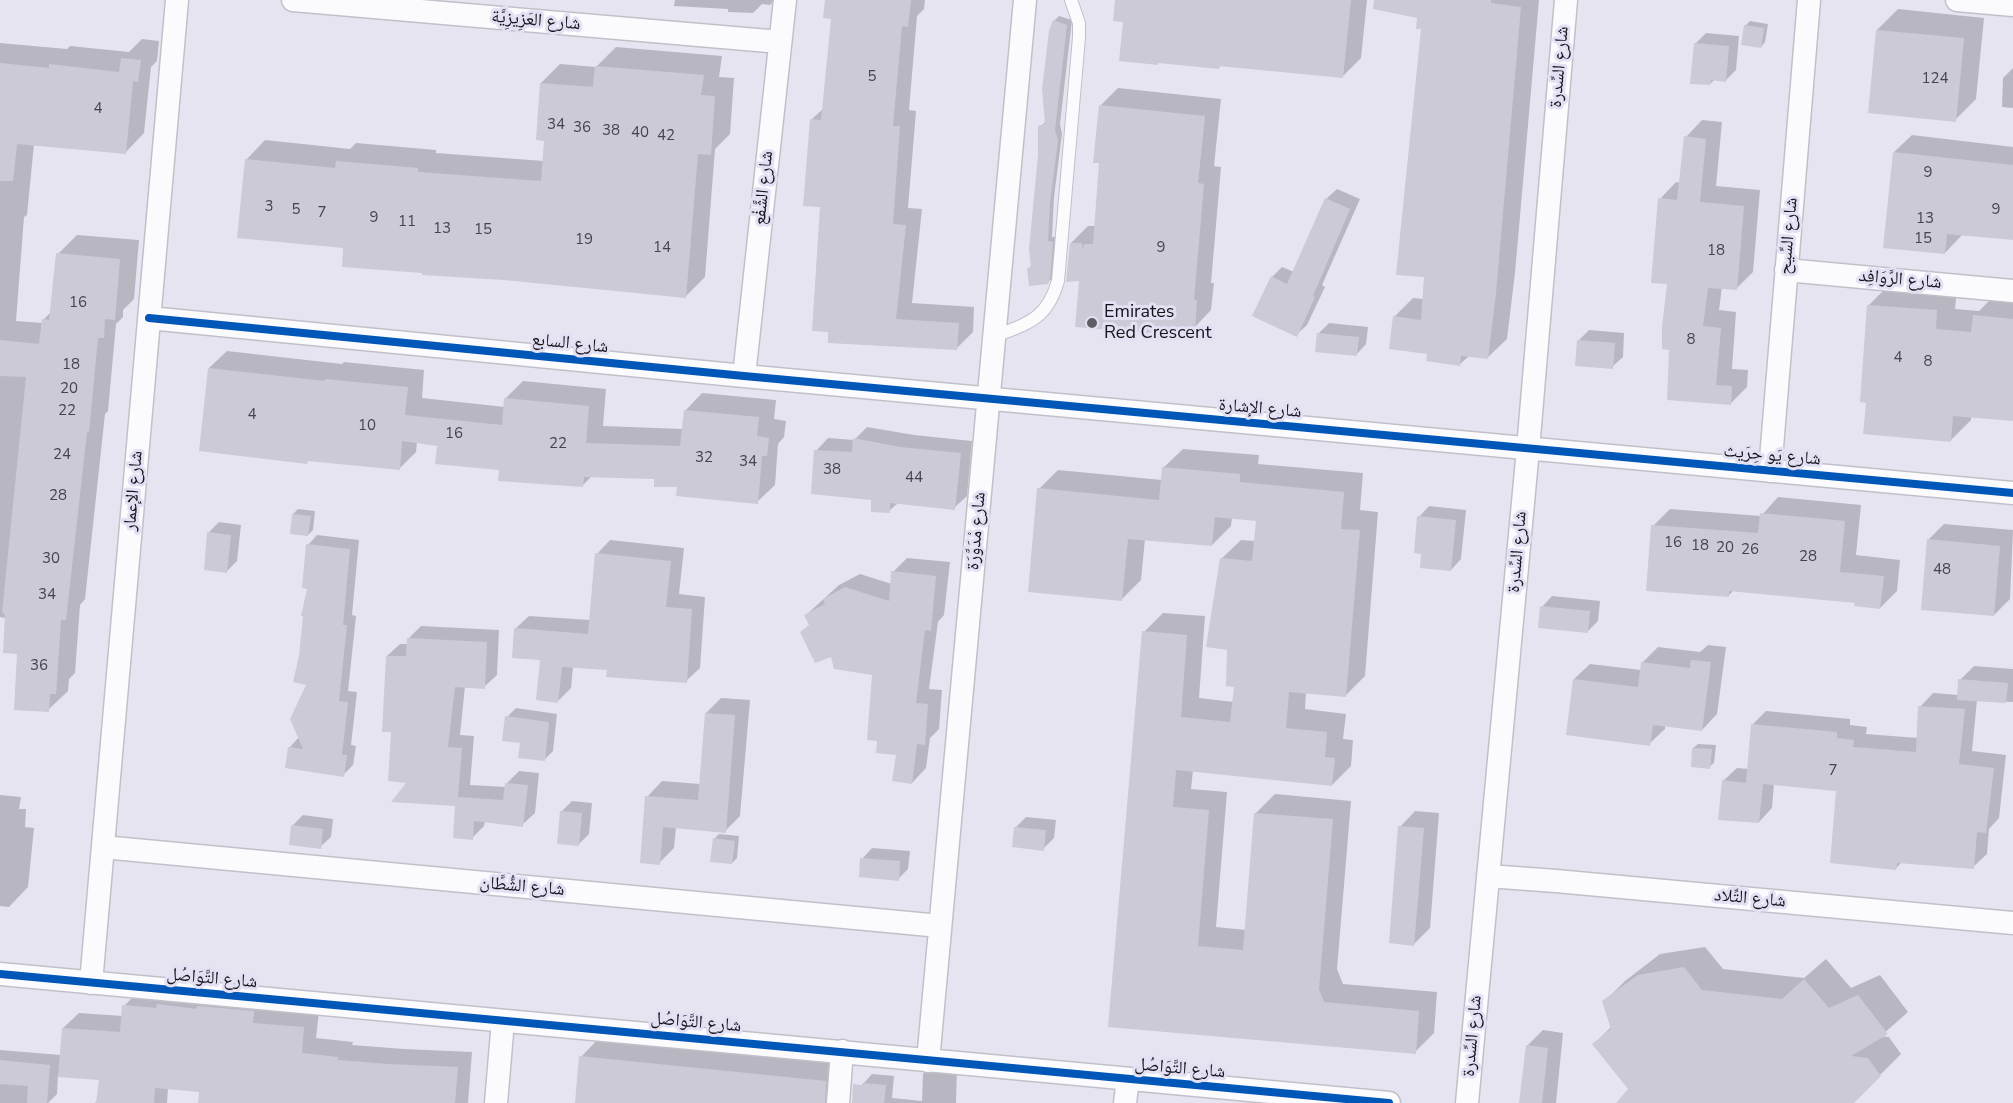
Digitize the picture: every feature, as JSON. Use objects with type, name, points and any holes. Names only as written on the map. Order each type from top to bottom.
[{"type":"street","name":"شارع الإعمار","points":[[91,983],[177,0]]},
{"type":"street","name":"شارع العَزِيزِيَّة","points":[[293,0],[780,42]]},
{"type":"street","name":"شارع الشَّفْع","points":[[744,376],[785,0]]},
{"type":"street","name":"شارع مْدَوَّرَة","points":[[928,1061],[1025,0]]},
{"type":"street","name":"شارع السِّدرة","points":[[1467,1103],[1528,448],[1566,0]]},
{"type":"street","name":"شارع السِّيح","points":[[1770,471],[1809,0]]},
{"type":"street","points":[[1957,0],[2013,5]]},
{"type":"street","name":"شارع الرَّوَافِد","points":[[1786,270],[2013,291]]},
{"type":"street","name":"شارع السابع","points":[[149,318],[989,399]]},
{"type":"street","name":"شارع الإشارة","points":[[989,399],[1528,448]]},
{"type":"street","name":"شارع يَو حِرَيث","points":[[1528,448],[2013,494]]},
{"type":"street","name":"شارع الشُّطَّان","points":[[103,848],[940,926]]},
{"type":"street","name":"شارع التِّلاد","points":[[1488,876],[1556,880],[2013,923]]},
{"type":"street","name":"شارع التَّوَاصُل","points":[[0,974],[1389,1103]]},
{"type":"street","points":[[496,1103],[503,1021]]},
{"type":"street","points":[[838,1103],[842,1051]]},
{"type":"street","points":[[1125,1103],[1128,1079]]},
{"type":"lane","points":[[995,336],[1031,322],[1041,314],[1058,281],[1079,37],[1079,23],[1071,0]]},
{"type":"building","points":[[825,0],[911,0],[908,27],[902,26],[893,126],[900,126],[893,224],[906,225],[896,319],[959,323],[957,350],[828,343],[828,332],[812,331],[820,207],[803,206],[810,119],[821,120],[831,19],[823,18]]},
{"type":"building","points":[[1115,0],[1351,0],[1343,78],[1219,66],[1219,69],[1119,61],[1123,22],[1113,21]]},
{"type":"building","points":[[1374,0],[1491,0],[1491,3],[1521,7],[1496,293],[1488,359],[1461,356],[1460,366],[1426,361],[1427,354],[1389,349],[1393,316],[1421,320],[1424,277],[1396,275],[1421,29],[1416,29],[1417,18],[1373,9]]},
{"type":"building","points":[[1053,20],[1067,25],[1055,130],[1058,140],[1050,203],[1048,241],[1053,242],[1050,279],[1048,284],[1029,286],[1027,268],[1031,268],[1029,249],[1038,155],[1038,126],[1045,124],[1042,89],[1049,31]]},
{"type":"building","points":[[1744,25],[1764,28],[1761,48],[1741,45]]},
{"type":"building","points":[[1876,30],[1964,38],[1956,122],[1868,113]]},
{"type":"building","points":[[1694,43],[1729,46],[1726,82],[1711,80],[1710,85],[1690,84]]},
{"type":"building","points":[[121,58],[141,60],[138,82],[133,81],[126,154],[17,144],[13,181],[0,181],[0,63],[49,68],[49,64],[119,72]]},
{"type":"building","points":[[595,66],[704,75],[701,95],[715,96],[711,155],[698,154],[686,298],[342,267],[343,248],[237,238],[245,159],[335,168],[336,161],[418,168],[418,172],[541,181],[544,141],[536,140],[540,83],[593,87]]},
{"type":"building","points":[[1099,105],[1205,116],[1198,183],[1204,184],[1194,300],[1197,300],[1195,329],[1170,327],[1170,335],[1075,327],[1079,281],[1066,282],[1070,243],[1082,243],[1083,251],[1084,244],[1093,244],[1099,163],[1093,163]]},
{"type":"building","points":[[1684,136],[1706,139],[1700,202],[1744,206],[1737,290],[1708,288],[1703,326],[1721,328],[1716,385],[1732,386],[1731,405],[1667,400],[1669,350],[1662,349],[1662,326],[1667,284],[1651,283],[1658,198],[1677,200]]},
{"type":"building","points":[[1893,152],[2013,165],[2013,240],[1947,234],[1945,254],[1883,248]]},
{"type":"building","points":[[1325,198],[1350,209],[1297,337],[1252,316],[1271,276],[1287,284]]},
{"type":"building","points":[[56,253],[120,259],[115,320],[105,319],[104,338],[98,338],[66,620],[61,620],[56,694],[50,694],[49,712],[14,710],[17,654],[3,653],[5,614],[2,613],[26,377],[0,376],[0,340],[39,344],[42,319],[49,320]]},
{"type":"building","points":[[1867,305],[1937,310],[1936,329],[1971,332],[1973,315],[2013,319],[2013,421],[1953,416],[1951,442],[1863,434],[1866,403],[1860,402]]},
{"type":"building","points":[[1317,333],[1359,337],[1357,356],[1315,352]]},
{"type":"building","points":[[1577,340],[1615,343],[1613,369],[1575,366]]},
{"type":"building","points":[[208,368],[325,381],[325,379],[408,387],[405,415],[502,425],[504,398],[589,406],[586,443],[680,446],[684,410],[759,417],[757,436],[769,438],[767,456],[762,456],[758,504],[676,496],[677,487],[654,487],[654,479],[584,477],[583,487],[498,481],[499,470],[435,464],[437,446],[402,441],[400,470],[308,461],[307,464],[199,451]]},
{"type":"building","points":[[853,438],[900,447],[961,453],[955,510],[890,503],[890,513],[871,512],[871,500],[811,494],[814,450],[852,452]]},
{"type":"building","points":[[1162,467],[1240,474],[1240,482],[1344,492],[1341,529],[1360,530],[1346,697],[1289,692],[1286,728],[1327,732],[1325,757],[1335,758],[1332,786],[1176,770],[1173,807],[1209,810],[1198,946],[1243,950],[1254,813],[1333,819],[1319,989],[1324,1002],[1419,1011],[1416,1054],[1108,1027],[1142,631],[1187,635],[1181,717],[1230,722],[1234,687],[1226,686],[1227,650],[1206,647],[1220,558],[1252,561],[1256,521],[1215,517],[1212,546],[1128,539],[1122,601],[1028,592],[1037,488],[1159,500]]},
{"type":"building","points":[[1760,513],[1845,521],[1840,572],[1884,576],[1880,609],[1854,606],[1855,603],[1729,591],[1729,597],[1646,591],[1651,525],[1758,533]]},
{"type":"building","points":[[292,514],[311,516],[308,536],[290,534]]},
{"type":"building","points":[[1417,516],[1456,520],[1451,571],[1420,568],[1421,554],[1414,553]]},
{"type":"building","points":[[207,532],[231,535],[227,573],[204,570]]},
{"type":"building","points":[[1927,539],[2000,546],[1994,616],[1921,610]]},
{"type":"building","points":[[306,544],[350,549],[343,625],[347,625],[339,701],[348,702],[342,755],[347,755],[344,777],[285,768],[288,747],[303,749],[290,719],[306,685],[293,682],[299,656],[303,616],[301,616],[307,589],[302,588]]},
{"type":"building","points":[[595,553],[671,561],[666,607],[692,609],[687,683],[606,677],[607,670],[562,667],[558,703],[536,700],[540,660],[512,658],[514,628],[588,634]]},
{"type":"building","points":[[891,571],[936,576],[931,631],[925,630],[916,703],[928,704],[925,745],[917,744],[912,784],[892,781],[896,755],[876,753],[877,741],[867,740],[872,675],[834,669],[831,657],[815,663],[800,632],[809,625],[804,615],[825,604],[823,599],[845,587],[889,601]]},
{"type":"building","points":[[1540,606],[1590,611],[1588,633],[1538,628]]},
{"type":"building","points":[[407,638],[487,642],[485,689],[455,687],[448,747],[462,748],[458,797],[503,800],[505,783],[528,785],[523,827],[474,821],[473,840],[453,838],[455,806],[391,802],[406,783],[388,781],[391,732],[382,732],[386,656],[406,656]]},
{"type":"building","points":[[1691,660],[1711,662],[1702,731],[1653,725],[1650,746],[1566,735],[1573,679],[1638,687],[1641,662],[1690,668]]},
{"type":"building","points":[[1958,679],[2008,683],[2006,703],[1957,700]]},
{"type":"building","points":[[1918,706],[1965,709],[1959,764],[1994,768],[1986,833],[1977,832],[1974,869],[1897,863],[1896,870],[1830,863],[1836,791],[1763,784],[1759,823],[1718,820],[1722,780],[1746,783],[1751,724],[1837,732],[1837,738],[1854,740],[1853,747],[1916,752]]},
{"type":"building","points":[[705,713],[735,715],[726,833],[663,827],[660,865],[640,863],[645,796],[698,800]]},
{"type":"building","points":[[505,716],[549,722],[545,761],[518,758],[520,743],[502,741]]},
{"type":"building","points":[[1692,748],[1712,749],[1710,769],[1691,767]]},
{"type":"building","points":[[560,811],[582,813],[579,846],[557,844]]},
{"type":"building","points":[[291,825],[323,829],[321,849],[289,845]]},
{"type":"building","points":[[1398,826],[1424,828],[1414,946],[1389,943]]},
{"type":"building","points":[[1014,827],[1046,830],[1044,851],[1012,847]]},
{"type":"building","points":[[713,838],[735,841],[732,864],[710,862]]},
{"type":"building","points":[[860,858],[900,861],[899,881],[859,877]]},
{"type":"building","points":[[1684,967],[1702,990],[1782,999],[1804,979],[1829,1008],[1858,995],[1888,1034],[1851,1056],[1868,1058],[1881,1076],[1854,1103],[1616,1103],[1628,1089],[1592,1044],[1611,1029],[1602,1001],[1638,975]]},
{"type":"building","points":[[157,1004],[196,1009],[197,1006],[254,1011],[253,1023],[304,1027],[302,1053],[338,1057],[338,1060],[458,1067],[455,1103],[198,1103],[199,1092],[155,1088],[154,1103],[96,1103],[99,1080],[58,1077],[62,1028],[120,1032],[122,1005],[156,1008]]},
{"type":"building","points":[[1526,1045],[1548,1048],[1542,1103],[1519,1103]]},
{"type":"building","points":[[579,1056],[826,1081],[825,1103],[575,1103]]},
{"type":"building","points":[[0,1060],[50,1065],[47,1103],[27,1103],[28,1086],[0,1084]]},
{"type":"building","points":[[862,1083],[886,1085],[884,1103],[852,1103],[853,1084],[862,1085]]},
{"type":"cycle path","points":[[149,318],[744,376],[2013,493]]},
{"type":"cycle path","points":[[0,974],[1389,1103]]},
{"type":"place","name":"Emirates Red Crescent","points":[[1092,323]]}]
